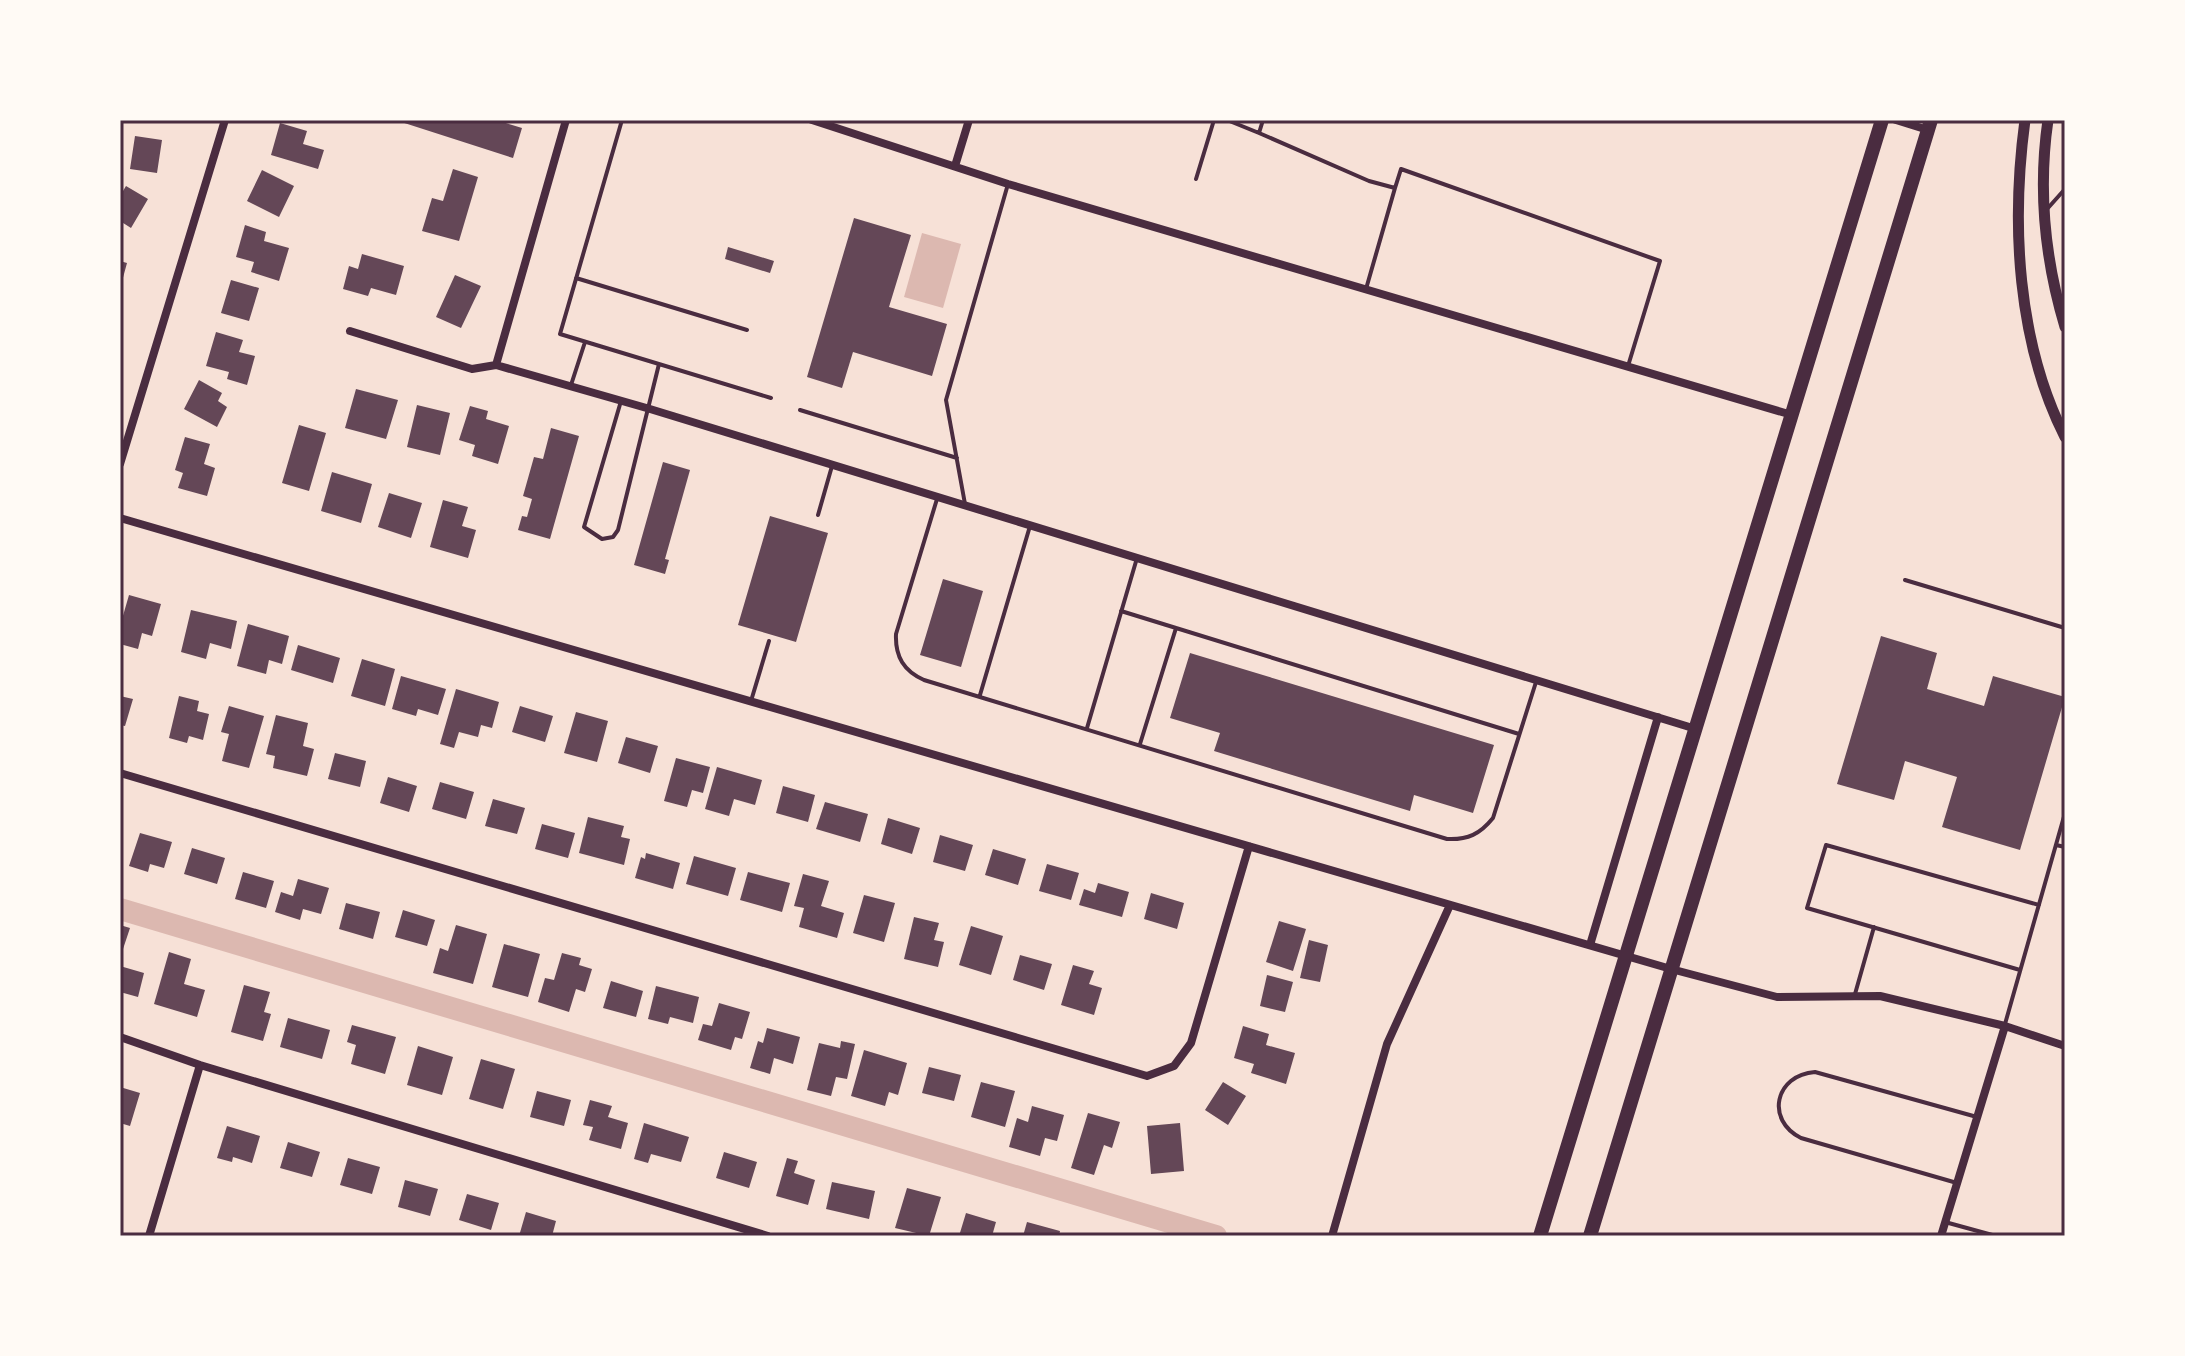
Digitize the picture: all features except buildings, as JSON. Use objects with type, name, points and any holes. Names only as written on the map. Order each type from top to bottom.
[{"type":"main road","points":[[1540,1236],[1882,120]]},
{"type":"main road","points":[[1590,1236],[1930,125]]},
{"type":"street","points":[[120,464],[225,120]]},
{"type":"street","points":[[496,365],[566,120]]},
{"type":"street","points":[[812,120],[1008,184],[1792,415]]},
{"type":"street","points":[[955,166],[969,120]]},
{"type":"street","points":[[1896,120],[1930,125]]},
{"type":"street","points":[[2025,120],[2019,193],[2022,278],[2036,357],[2065,437]]},
{"type":"street","points":[[2048,120],[2044,212],[2053,280],[2065,327]]},
{"type":"street","points":[[350,331],[472,369],[496,365],[650,409],[1696,729]]},
{"type":"street","points":[[120,518],[1671,969],[1777,997],[1880,996],[2005,1026],[2065,1046]]},
{"type":"street","points":[[1590,945],[1658,717]]},
{"type":"street","points":[[120,773],[1147,1076],[1174,1066],[1191,1043],[1249,846]]},
{"type":"street","points":[[1332,1236],[1387,1044],[1450,905]]},
{"type":"street","points":[[1941,1236],[2005,1026]]},
{"type":"street","points":[[120,1037],[200,1065],[768,1236]]},
{"type":"street","points":[[149,1236],[200,1065]]},
{"type":"lane","points":[[622,120],[560,334],[771,398]]},
{"type":"lane","points":[[1196,179],[1214,120]]},
{"type":"lane","points":[[1227,120],[1369,181],[1395,188]]},
{"type":"lane","points":[[1259,133],[1263,120]]},
{"type":"lane","points":[[1366,289],[1401,169],[1660,261],[1628,366]]},
{"type":"lane","points":[[966,506],[946,400],[1008,184]]},
{"type":"lane","points":[[2044,212],[2065,189]]},
{"type":"lane","points":[[576,278],[747,330]]},
{"type":"lane","points":[[570,387],[585,342]]},
{"type":"lane","points":[[621,401],[584,527],[595,537],[613,537],[618,530],[659,364]]},
{"type":"lane","points":[[800,410],[957,458]]},
{"type":"lane","points":[[818,515],[832,466]]},
{"type":"lane","points":[[938,498],[896,646],[905,668],[913,675],[1447,839],[1460,840],[1484,829],[1493,818],[1536,680]]},
{"type":"lane","points":[[980,695],[1030,526]]},
{"type":"lane","points":[[1087,728],[1137,558]]},
{"type":"lane","points":[[1905,580],[2065,628]]},
{"type":"lane","points":[[1121,611],[1519,734]]},
{"type":"lane","points":[[1140,744],[1176,628]]},
{"type":"lane","points":[[751,701],[769,641]]},
{"type":"lane","points":[[2005,1026],[2065,813]]},
{"type":"lane","points":[[2020,970],[1807,908],[1826,845],[2039,905]]},
{"type":"lane","points":[[2056,845],[2065,847]]},
{"type":"lane","points":[[1855,996],[1874,927]]},
{"type":"lane","points":[[1957,1183],[1791,1133],[1779,1115],[1780,1094],[1794,1077],[1815,1072],[1977,1117]]},
{"type":"lane","points":[[1945,1222],[1996,1236]]},
{"type":"shaded area","points":[[922,233],[961,244],[943,308],[904,297]]},
{"type":"waterway","points":[[120,909],[1216,1236]]}]
